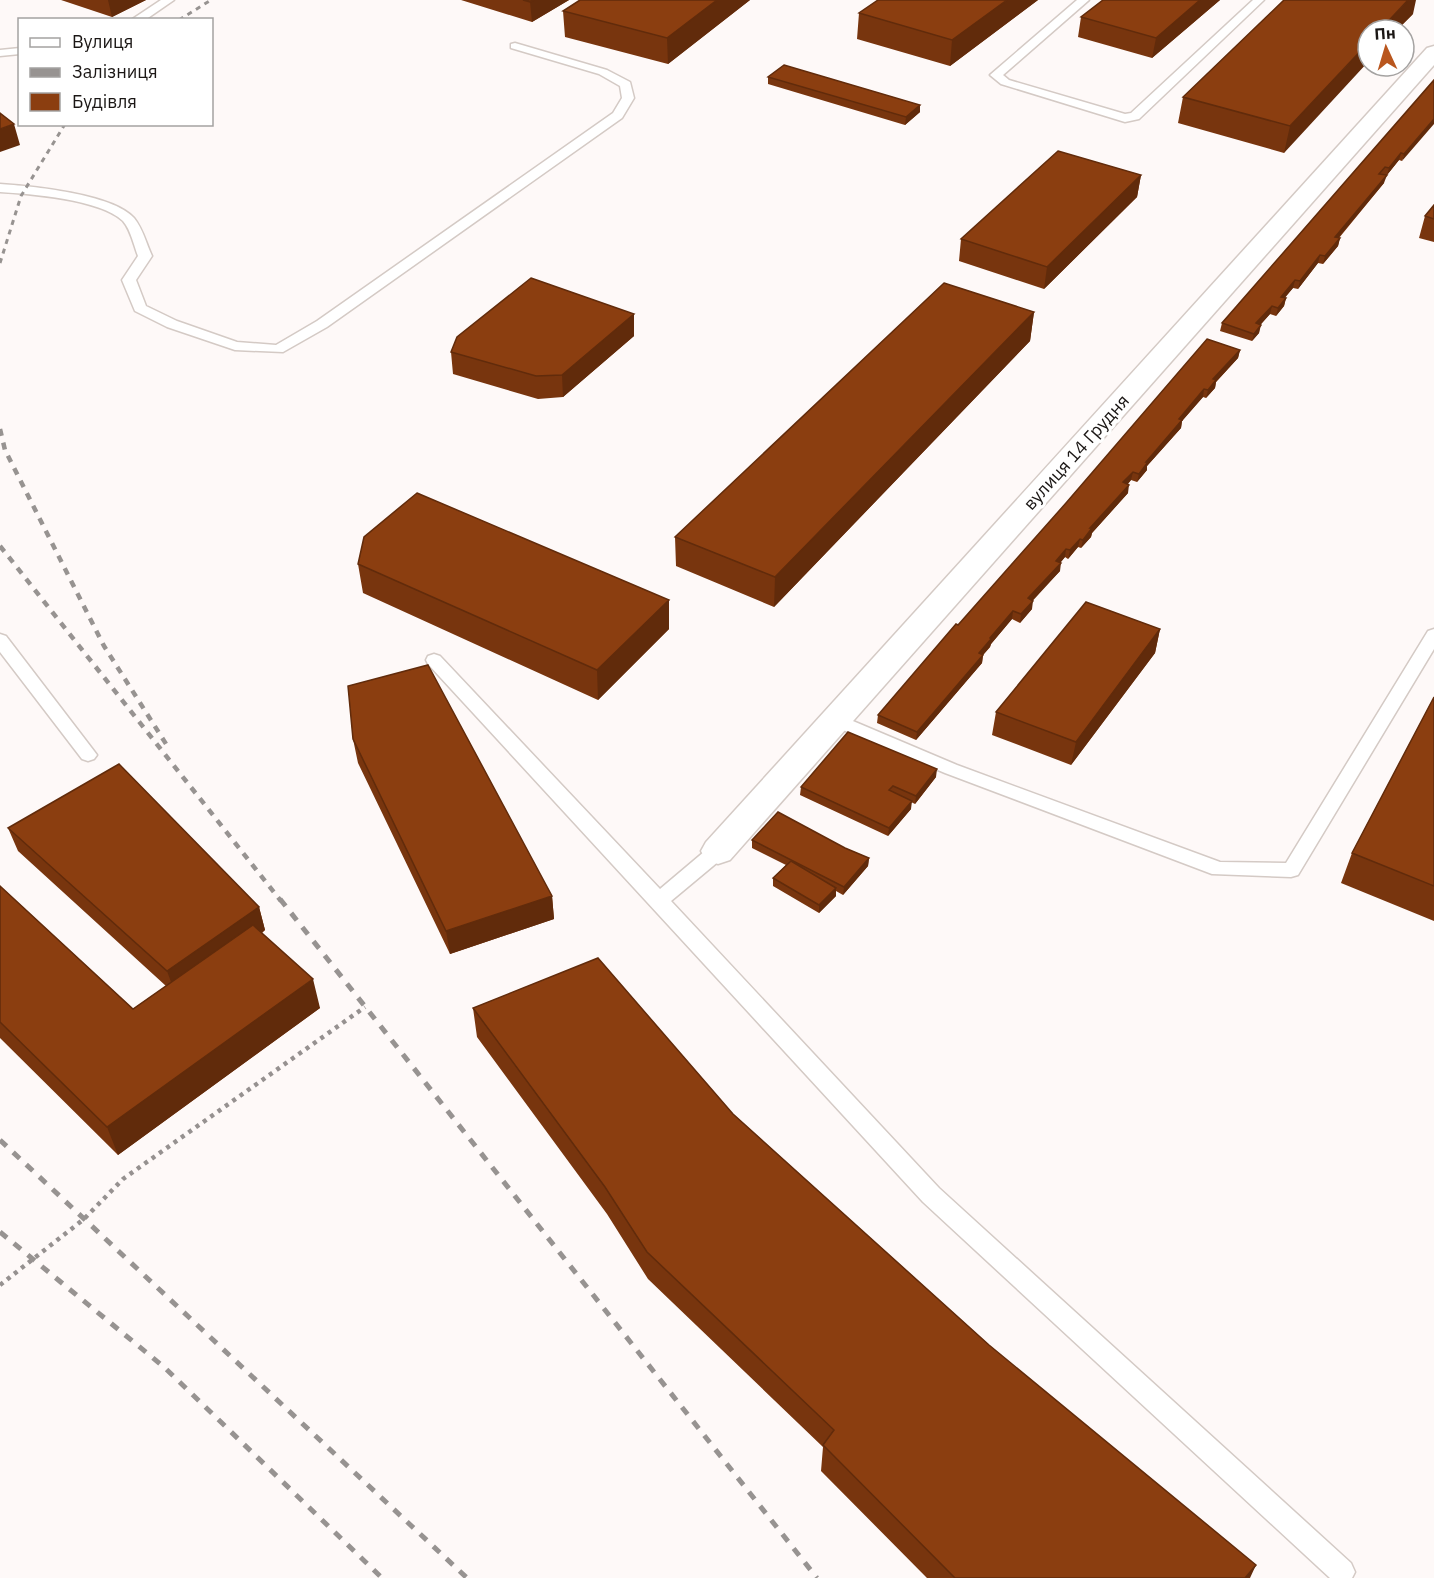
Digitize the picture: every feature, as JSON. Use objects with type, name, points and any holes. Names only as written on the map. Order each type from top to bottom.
[{"type":"street","name":"вулиця 14 Грудня","points":[[718,851],[1434,52]]},
{"type":"lane","points":[[139,18],[169,0]]},
{"type":"lane","points":[[1084,0],[996,75],[1005,82],[1125,118],[1135,116],[1259,0]]},
{"type":"lane","points":[[0,188],[25,189],[97,203],[128,219],[145,256],[129,280],[140,308],[172,324],[235,346],[278,349],[322,324],[508,194],[618,115],[628,98],[626,84],[603,72],[515,46]]},
{"type":"lane","points":[[0,53],[18,51]]},
{"type":"lane","points":[[836,720],[951,769],[1219,869],[1291,870],[1434,635]]},
{"type":"lane","points":[[0,640],[88,755]]},
{"type":"lane","points":[[434,660],[931,1195],[1342,1572]]},
{"type":"lane","points":[[659,900],[718,851]]},
{"type":"path","points":[[0,1285],[84,1219],[123,1179],[365,1007]]},
{"type":"building","points":[[580,0],[717,0],[667,38],[563,11]]},
{"type":"building","points":[[878,0],[1007,0],[952,40],[859,13]]},
{"type":"building","points":[[1103,0],[1200,0],[1156,38],[1081,17]]},
{"type":"building","points":[[1284,0],[1408,0],[1391,18],[1356,18],[1356,56],[1290,126],[1183,97]]},
{"type":"building","points":[[784,65],[920,105],[906,117],[768,77]]},
{"type":"building","points":[[1434,80],[1434,119],[1404,154],[1401,153],[1389,168],[1385,167],[1379,174],[1387,175],[1335,237],[1340,238],[1325,256],[1320,255],[1300,281],[1295,280],[1281,297],[1286,298],[1278,308],[1272,306],[1256,323],[1261,325],[1254,334],[1222,323]]},
{"type":"building","points":[[0,113],[14,124],[0,129]]},
{"type":"building","points":[[1058,151],[1141,175],[1047,267],[961,239]]},
{"type":"building","points":[[1434,205],[1434,219],[1425,216]]},
{"type":"building","points":[[531,278],[634,314],[562,375],[536,376],[451,352],[457,337]]},
{"type":"building","points":[[944,283],[1034,312],[775,577],[675,537]]},
{"type":"building","points":[[1207,339],[1240,350],[1213,379],[1216,380],[1208,390],[1204,389],[1179,419],[1182,420],[1146,462],[1148,462],[1139,474],[1133,472],[1123,482],[1129,485],[1090,528],[1092,528],[1083,540],[1080,539],[1070,550],[1066,549],[1056,561],[1061,563],[1028,598],[1033,601],[1021,614],[1013,611],[979,653],[983,655],[917,732],[878,715],[956,624],[958,625],[1066,503]]},
{"type":"building","points":[[417,493],[669,600],[597,670],[358,564],[364,537]]},
{"type":"building","points":[[1086,602],[1160,629],[1076,742],[996,712]]},
{"type":"building","points":[[428,665],[552,896],[446,931],[353,739],[348,686]]},
{"type":"building","points":[[1434,697],[1434,886],[1352,853]]},
{"type":"building","points":[[848,732],[937,769],[916,796],[893,786],[889,790],[912,801],[889,828],[801,787]]},
{"type":"building","points":[[119,764],[259,907],[167,971],[8,828]]},
{"type":"building","points":[[778,812],[845,848],[869,858],[844,887],[752,840]]},
{"type":"building","points":[[791,861],[836,888],[819,905],[773,878]]},
{"type":"building","points":[[0,886],[133,1009],[253,925],[313,979],[107,1127],[0,1022]]},
{"type":"building","points":[[598,958],[733,1114],[989,1345],[1256,1565],[1245,1578],[955,1578],[823,1445],[834,1430],[647,1252],[605,1187],[473,1008]]},
{"type":"railway","points":[[182,18],[211,0]]},
{"type":"railway","points":[[0,263],[21,196],[64,126]]},
{"type":"railway","points":[[0,429],[5,450],[104,646],[168,747]]},
{"type":"railway","points":[[0,546],[281,901]]},
{"type":"railway","points":[[280,899],[817,1578]]},
{"type":"railway","points":[[0,1140],[467,1578]]},
{"type":"railway","points":[[0,1232],[164,1367],[382,1578]]}]
